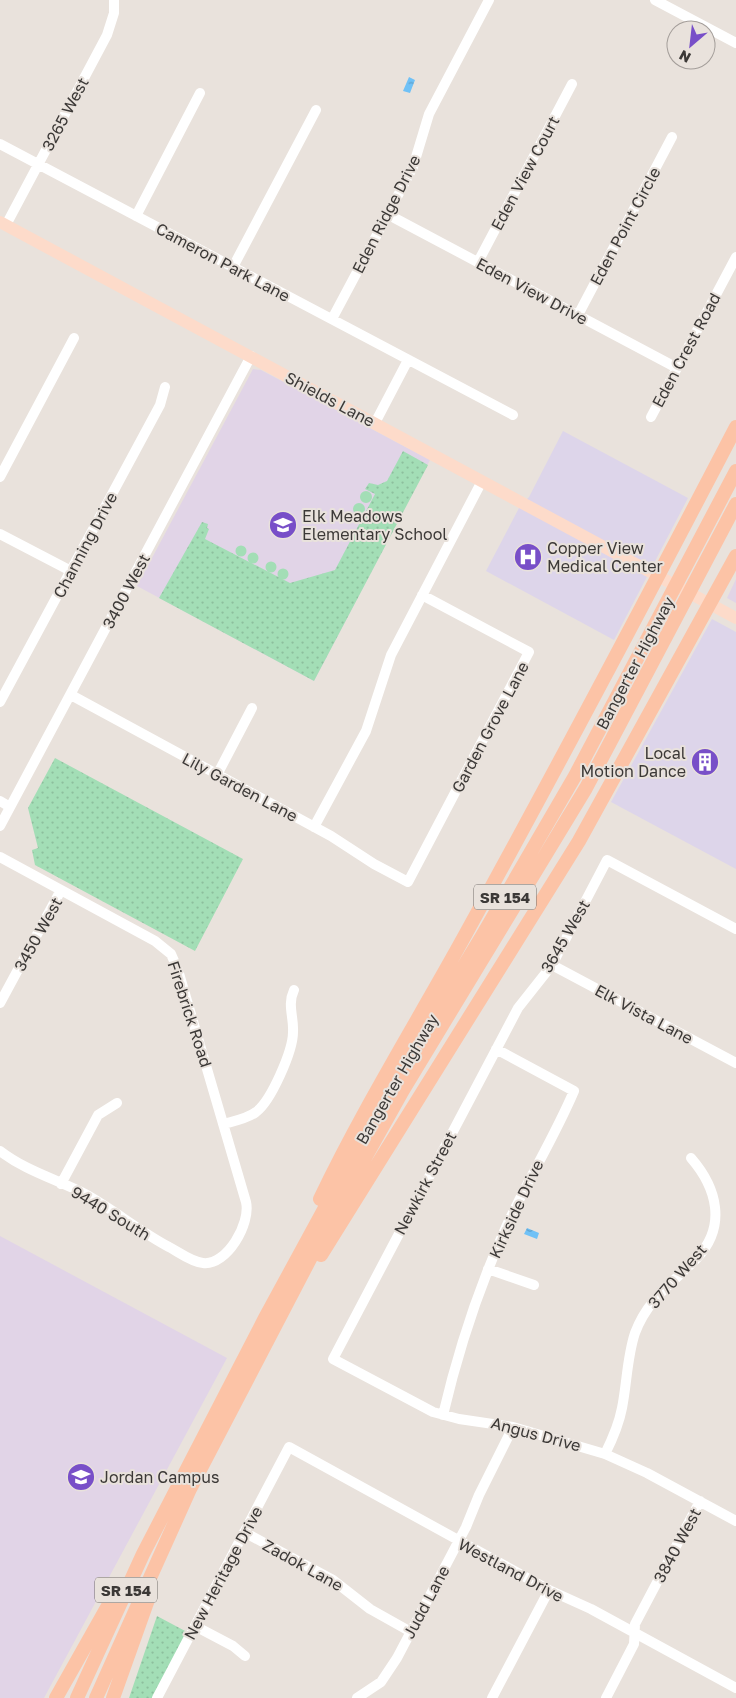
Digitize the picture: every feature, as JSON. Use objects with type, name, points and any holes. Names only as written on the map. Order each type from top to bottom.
[{"type":"highway","points":[[264,1318],[356,1127],[464,937],[736,427]]},
{"type":"highway","name":"Bangerter Highway","points":[[96,1698],[184,1486],[264,1318],[389,1090],[482,936],[575,776],[736,471]]},
{"type":"highway","name":"Bangerter Highway","points":[[77,1698],[120,1601],[273,1329],[374,1140],[586,788],[736,504]]},
{"type":"highway","points":[[273,1329],[570,857],[736,556]]},
{"type":"highway","points":[[56,1698],[184,1486]]},
{"type":"highway","points":[[113,1698],[184,1486]]},
{"type":"main road","name":"Shields Lane","points":[[3,223],[736,618]]},
{"type":"street","name":"3265 West","points":[[3,223],[39,164],[107,35],[114,13],[114,0]]},
{"type":"street","name":"Eden Ridge Drive","points":[[332,319],[417,158],[429,114],[489,0]]},
{"type":"street","points":[[655,0],[736,43]]},
{"type":"street","name":"Eden View Court","points":[[478,262],[572,84]]},
{"type":"street","points":[[136,216],[200,93]]},
{"type":"street","points":[[233,267],[316,110]]},
{"type":"street","name":"Eden Point Circle","points":[[578,315],[672,137]]},
{"type":"street","name":"Cameron Park Lane","points":[[0,144],[512,415]]},
{"type":"street","name":"Eden View Drive","points":[[387,214],[677,368]]},
{"type":"street","name":"Eden Crest Road","points":[[651,417],[736,257]]},
{"type":"street","points":[[0,477],[74,338]]},
{"type":"street","name":"3400 West","points":[[0,826],[251,356]]},
{"type":"street","points":[[375,423],[408,360]]},
{"type":"street","name":"Channing Drive","points":[[0,702],[160,406],[165,387]]},
{"type":"street","points":[[314,827],[366,730],[386,666],[482,481]]},
{"type":"street","points":[[0,534],[71,571]]},
{"type":"street","name":"Garden Grove Lane","points":[[408,882],[530,652],[422,595]]},
{"type":"street","name":"Lily Garden Lane","points":[[71,696],[314,827],[374,864],[408,882]]},
{"type":"street","points":[[217,774],[252,708]]},
{"type":"street","points":[[0,801],[10,807]]},
{"type":"street","name":"Firebrick Road","points":[[0,857],[155,941],[171,954],[176,964],[248,1210],[245,1221],[229,1251],[223,1258]]},
{"type":"street","name":"3645 West","points":[[518,1008],[552,965],[607,860],[736,929]]},
{"type":"street","name":"3450 West","points":[[0,1003],[61,890]]},
{"type":"street","name":"Elk Vista Lane","points":[[552,965],[736,1062]]},
{"type":"street","points":[[223,1124],[247,1117],[258,1110],[280,1073],[292,1041],[290,1005],[294,990]]},
{"type":"street","name":"Newkirk Street","points":[[333,1359],[518,1008]]},
{"type":"street","name":"Kirkside Drive","points":[[443,1415],[465,1337],[488,1269],[521,1195],[574,1091],[496,1049]]},
{"type":"street","points":[[61,1184],[98,1116],[117,1103]]},
{"type":"street","name":"9440 South","points":[[0,1152],[27,1168],[95,1200],[148,1235],[193,1260],[209,1263],[223,1258]]},
{"type":"street","name":"3770 West","points":[[605,1454],[622,1410],[631,1347],[642,1319],[666,1285],[698,1256],[708,1241],[714,1223],[715,1204],[710,1184],[691,1158]]},
{"type":"street","points":[[488,1269],[534,1285]]},
{"type":"street","name":"Angus Drive","points":[[333,1359],[424,1408],[443,1415],[513,1426],[605,1454],[736,1521]]},
{"type":"street","name":"Judd Lane","points":[[357,1698],[381,1682],[411,1632],[459,1541],[513,1426]]},
{"type":"street","name":"New Heritage Drive","points":[[157,1698],[289,1447]]},
{"type":"street","name":"Westland Drive","points":[[289,1447],[549,1590],[592,1609],[736,1688]]},
{"type":"street","name":"3840 West","points":[[606,1698],[634,1644],[635,1624],[700,1501]]},
{"type":"street","name":"Zadok Lane","points":[[244,1532],[333,1580],[370,1609],[411,1632]]},
{"type":"street","points":[[492,1698],[549,1590]]},
{"type":"street","points":[[195,1626],[233,1646],[245,1656]]},
{"type":"shaded area","name":"Elk Meadows Elementary School","points":[[253,369],[261,370],[430,460],[314,681],[137,586]]},
{"type":"shaded area","points":[[563,431],[688,498],[614,640],[486,571],[519,508],[529,497]]},
{"type":"shaded area","points":[[736,579],[736,603],[727,598]]},
{"type":"shaded area","points":[[712,619],[736,632],[736,869],[611,802]]},
{"type":"shaded area","name":"Jordan Campus","points":[[0,1236],[227,1358],[44,1698],[0,1698]]},
{"type":"green space","points":[[403,451],[428,465],[314,681],[159,598],[202,522],[208,524],[207,528],[209,529],[205,539],[290,583],[335,570],[375,494],[365,489],[369,483],[378,485],[387,481]]},
{"type":"green space","points":[[366,491],[372,497],[366,503],[360,497]]},
{"type":"green space","points":[[359,503],[365,509],[359,515],[353,509]]},
{"type":"green space","points":[[241,545],[247,551],[241,557],[235,551]]},
{"type":"green space","points":[[253,552],[259,558],[253,564],[247,558]]},
{"type":"green space","points":[[271,561],[277,567],[271,573],[265,567]]},
{"type":"green space","points":[[283,568],[289,574],[283,580],[277,574]]},
{"type":"green space","points":[[55,758],[243,859],[195,951],[35,865],[32,850],[38,848],[28,808]]},
{"type":"green space","points":[[157,1616],[187,1632],[152,1698],[129,1698]]},
{"type":"water","points":[[409,77],[415,80],[410,93],[403,91]]},
{"type":"water","points":[[527,1228],[539,1233],[537,1239],[524,1234]]},
{"type":"place","name":"Elk Meadows Elementary School","points":[[283,525]]},
{"type":"place","name":"Copper View Medical Center","points":[[528,557]]},
{"type":"place","name":"Local Motion Dance","points":[[705,762]]},
{"type":"place","name":"Jordan Campus","points":[[81,1477]]}]
